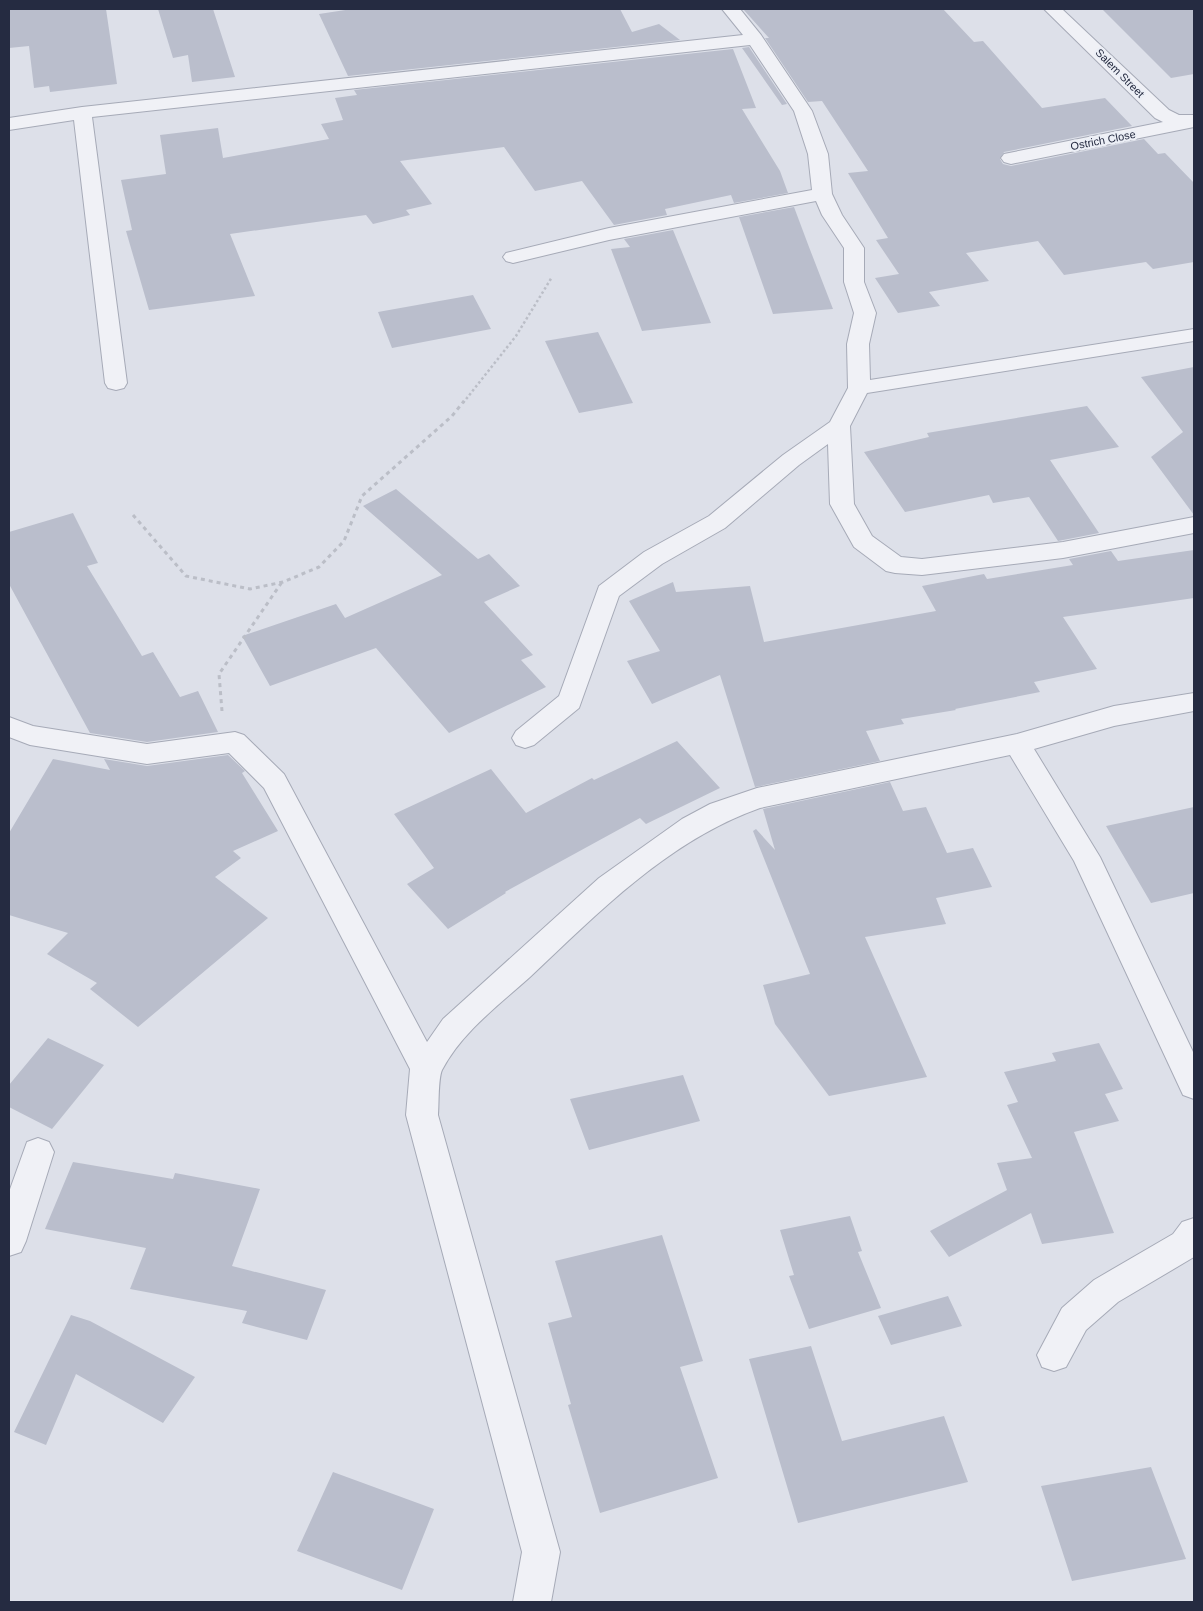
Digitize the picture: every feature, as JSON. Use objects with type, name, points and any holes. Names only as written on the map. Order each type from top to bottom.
[{"type":"street","points":[[525,738],[570,701],[608,592],[653,558],[717,522],[791,460],[839,426],[859,388],[858,344],[865,313],[854,282],[854,248],[832,214],[822,194],[818,154],[803,112],[755,39],[731,9]]},
{"type":"street","name":"Salem Street","points":[[1052,9],[1093,46],[1162,114],[1176,121],[1194,121]]},
{"type":"street","points":[[9,124],[82,113],[755,39]]},
{"type":"street","points":[[82,113],[116,383]]},
{"type":"street","name":"Ostrich Close","points":[[1011,158],[1194,121]]},
{"type":"street","points":[[513,257],[609,234],[822,194]]},
{"type":"street","points":[[859,388],[1194,335]]},
{"type":"street","points":[[839,426],[842,504],[863,542],[895,565],[922,567],[1062,550],[1194,525]]},
{"type":"street","points":[[532,1602],[541,1552],[422,1115],[426,1069],[454,1028],[609,886],[692,826],[720,811],[757,798],[1017,744],[1114,716],[1194,702]]},
{"type":"street","points":[[9,727],[30,735],[147,754],[234,742],[274,781],[426,1069]]},
{"type":"street","points":[[1017,744],[1086,857],[1194,1086]]},
{"type":"street","points":[[9,1241],[38,1152]]},
{"type":"street","points":[[1054,1355],[1074,1319],[1106,1290],[1185,1245],[1194,1234]]},
{"type":"path","points":[[133,515],[186,576],[250,589],[283,582],[320,567],[344,541],[362,496],[452,416],[516,336],[546,285],[574,243]]},
{"type":"path","points":[[234,742],[222,711],[219,674],[283,582]]},
{"type":"building","points":[[9,9],[106,9],[117,84],[50,92],[49,86],[34,88],[29,46],[9,48]]},
{"type":"building","points":[[158,9],[213,9],[235,77],[192,82],[188,55],[173,58]]},
{"type":"building","points":[[352,9],[620,9],[632,32],[659,24],[680,40],[348,76],[319,14]]},
{"type":"building","points":[[743,9],[943,9],[974,42],[983,41],[1042,108],[1105,98],[1132,126],[1004,152],[1000,159],[1003,164],[1011,166],[1144,139],[1158,154],[1165,153],[1194,183],[1194,262],[1153,269],[1146,262],[1064,275],[1038,241],[966,253],[989,281],[929,292],[940,306],[898,313],[875,278],[899,274],[876,240],[888,238],[848,173],[868,171],[822,101],[808,102],[765,38],[769,38]]},
{"type":"building","points":[[1102,9],[1194,9],[1194,74],[1171,78]]},
{"type":"building","points":[[749,47],[787,104],[782,105],[742,48]]},
{"type":"building","points":[[733,49],[756,108],[742,109],[780,171],[788,193],[734,203],[731,195],[665,209],[667,215],[614,225],[582,181],[535,191],[504,147],[400,161],[432,204],[406,210],[410,215],[373,224],[366,215],[230,234],[255,296],[149,310],[126,231],[132,230],[121,180],[166,174],[160,135],[218,128],[223,158],[329,139],[321,124],[343,120],[335,98],[357,95],[354,90]]},
{"type":"building","points":[[794,207],[833,309],[773,314],[739,217]]},
{"type":"building","points":[[673,230],[711,323],[642,331],[611,249],[630,247],[624,239]]},
{"type":"building","points":[[473,295],[491,329],[392,348],[378,312]]},
{"type":"building","points":[[598,332],[633,403],[579,413],[545,341]]},
{"type":"building","points":[[1194,367],[1194,515],[1151,457],[1183,432],[1141,377]]},
{"type":"building","points":[[1087,406],[1119,447],[1050,460],[1099,533],[1058,541],[1029,497],[993,503],[989,495],[905,512],[864,452],[929,437],[927,433]]},
{"type":"building","points":[[396,489],[478,559],[489,554],[520,586],[484,602],[533,655],[521,660],[546,687],[449,733],[376,648],[270,686],[242,636],[336,604],[345,618],[442,575],[363,506]]},
{"type":"building","points":[[73,513],[98,563],[87,566],[142,656],[153,652],[180,697],[198,691],[218,732],[147,742],[90,733],[9,584],[9,532]]},
{"type":"building","points":[[1194,550],[1194,598],[1063,617],[1097,669],[1034,682],[1040,692],[956,710],[901,719],[904,724],[866,731],[880,761],[755,787],[720,675],[652,704],[627,661],[660,651],[629,601],[673,582],[676,592],[750,586],[764,642],[936,611],[922,586],[984,574],[987,579],[1073,565],[1069,559],[1111,551],[1118,561]]},
{"type":"building","points":[[677,741],[720,788],[646,824],[640,818],[505,892],[448,929],[407,884],[434,868],[394,814],[491,769],[526,813],[592,778],[594,780]]},
{"type":"building","points":[[228,755],[245,771],[242,773],[278,831],[233,851],[241,858],[215,877],[268,918],[138,1027],[90,989],[97,983],[47,954],[68,933],[9,915],[9,833],[53,759],[110,770],[104,759],[147,766]]},
{"type":"building","points":[[890,782],[903,811],[926,807],[947,853],[973,848],[992,887],[936,898],[946,924],[865,937],[927,1077],[829,1096],[775,1024],[763,985],[810,974],[753,831],[756,829],[775,850],[763,809]]},
{"type":"building","points":[[1194,807],[1194,893],[1151,903],[1106,826]]},
{"type":"building","points":[[48,1038],[104,1065],[52,1129],[9,1107],[9,1085]]},
{"type":"building","points":[[1099,1043],[1123,1089],[1105,1094],[1119,1121],[1074,1132],[1114,1233],[1042,1244],[1031,1213],[949,1257],[930,1231],[1007,1190],[997,1163],[1032,1158],[1007,1105],[1018,1102],[1004,1072],[1056,1061],[1052,1053]]},
{"type":"building","points":[[683,1075],[700,1121],[589,1150],[570,1099]]},
{"type":"building","points":[[73,1162],[173,1179],[175,1173],[260,1189],[232,1266],[326,1290],[307,1340],[242,1323],[247,1311],[130,1289],[146,1248],[45,1229]]},
{"type":"building","points":[[850,1216],[862,1251],[858,1252],[881,1308],[809,1329],[789,1276],[794,1275],[780,1230]]},
{"type":"building","points":[[662,1235],[703,1361],[680,1367],[718,1478],[600,1513],[568,1405],[571,1404],[548,1323],[572,1317],[555,1261]]},
{"type":"building","points":[[948,1296],[962,1326],[891,1345],[878,1316]]},
{"type":"building","points":[[71,1315],[90,1321],[195,1377],[163,1423],[76,1374],[46,1445],[14,1432]]},
{"type":"building","points":[[811,1346],[842,1441],[944,1416],[968,1482],[798,1523],[749,1359]]},
{"type":"building","points":[[1151,1467],[1186,1559],[1072,1581],[1041,1486]]},
{"type":"building","points":[[333,1472],[434,1509],[402,1590],[297,1551]]}]
